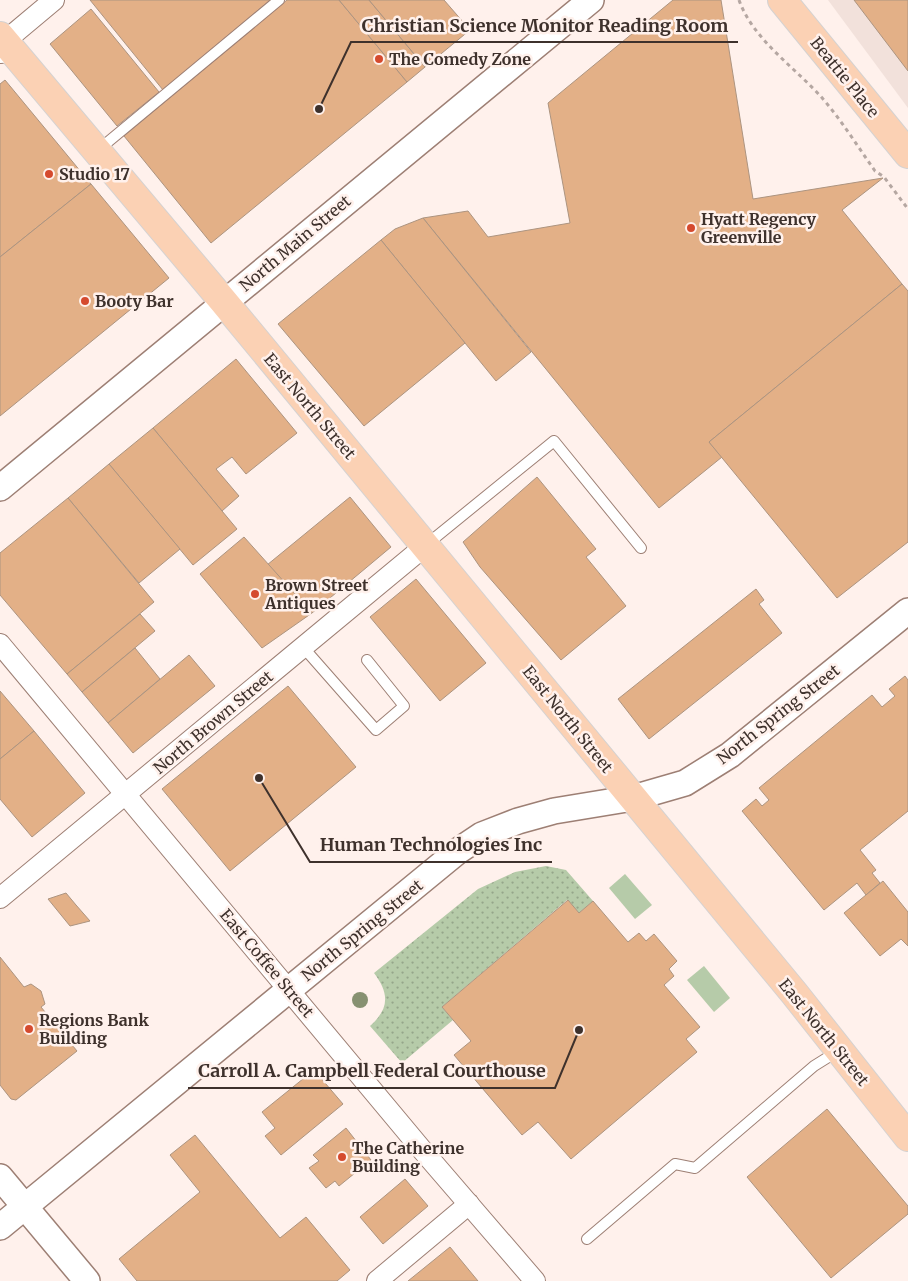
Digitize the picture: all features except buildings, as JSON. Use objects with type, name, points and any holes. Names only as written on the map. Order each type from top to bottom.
[{"type":"main road","name":"Beattie Place","points":[[782,0],[908,154]]},
{"type":"main road","name":"East North Street","points":[[2,45],[98,151],[224,302],[840,1050],[908,1137]]},
{"type":"street","points":[[2,45],[54,0]]},
{"type":"street","name":"North Main Street","points":[[0,488],[591,0]]},
{"type":"street","name":"North Brown Street","points":[[0,898],[425,546]]},
{"type":"street","name":"North Spring Street","points":[[0,1227],[458,851],[482,835],[518,821],[554,811],[633,798],[685,783],[730,755],[908,611]]},
{"type":"street","name":"East Coffee Street","points":[[0,644],[533,1280]]},
{"type":"street","points":[[0,1177],[88,1281]]},
{"type":"street","points":[[377,1281],[469,1204]]},
{"type":"lane","points":[[98,151],[279,0]]},
{"type":"lane","points":[[425,546],[554,441],[641,548]]},
{"type":"lane","points":[[304,647],[376,730],[404,706],[368,660]]},
{"type":"lane","points":[[587,1239],[675,1164],[695,1168],[814,1066],[840,1050]]},
{"type":"path","points":[[739,0],[761,38],[794,68],[825,101],[875,170],[884,177],[908,209]]},
{"type":"shaded area","points":[[828,0],[908,0],[908,108]]},
{"type":"green space","points":[[546,866],[566,870],[593,901],[579,913],[567,900],[442,1007],[453,1020],[402,1063],[370,1026],[381,1013],[385,1000],[383,987],[374,973],[478,889],[515,872]]},
{"type":"green space","points":[[625,874],[652,905],[635,919],[609,888]]},
{"type":"green space","points":[[704,966],[730,998],[714,1012],[687,980]]},
{"type":"place","name":"The Comedy Zone","points":[[379,59]]},
{"type":"place","name":"Christian Science Monitor Reading Room","points":[[319,109]]},
{"type":"place","name":"Studio 17","points":[[49,174]]},
{"type":"place","name":"Hyatt Regency Greenville","points":[[691,228]]},
{"type":"place","name":"Booty Bar","points":[[85,301]]},
{"type":"place","name":"Brown Street Antiques","points":[[255,594]]},
{"type":"place","name":"Human Technologies Inc","points":[[259,778]]},
{"type":"place","name":"Regions Bank Building","points":[[29,1029]]},
{"type":"place","name":"Carroll A. Campbell Federal Courthouse","points":[[579,1030]]},
{"type":"place","name":"The Catherine Building","points":[[342,1157]]}]
